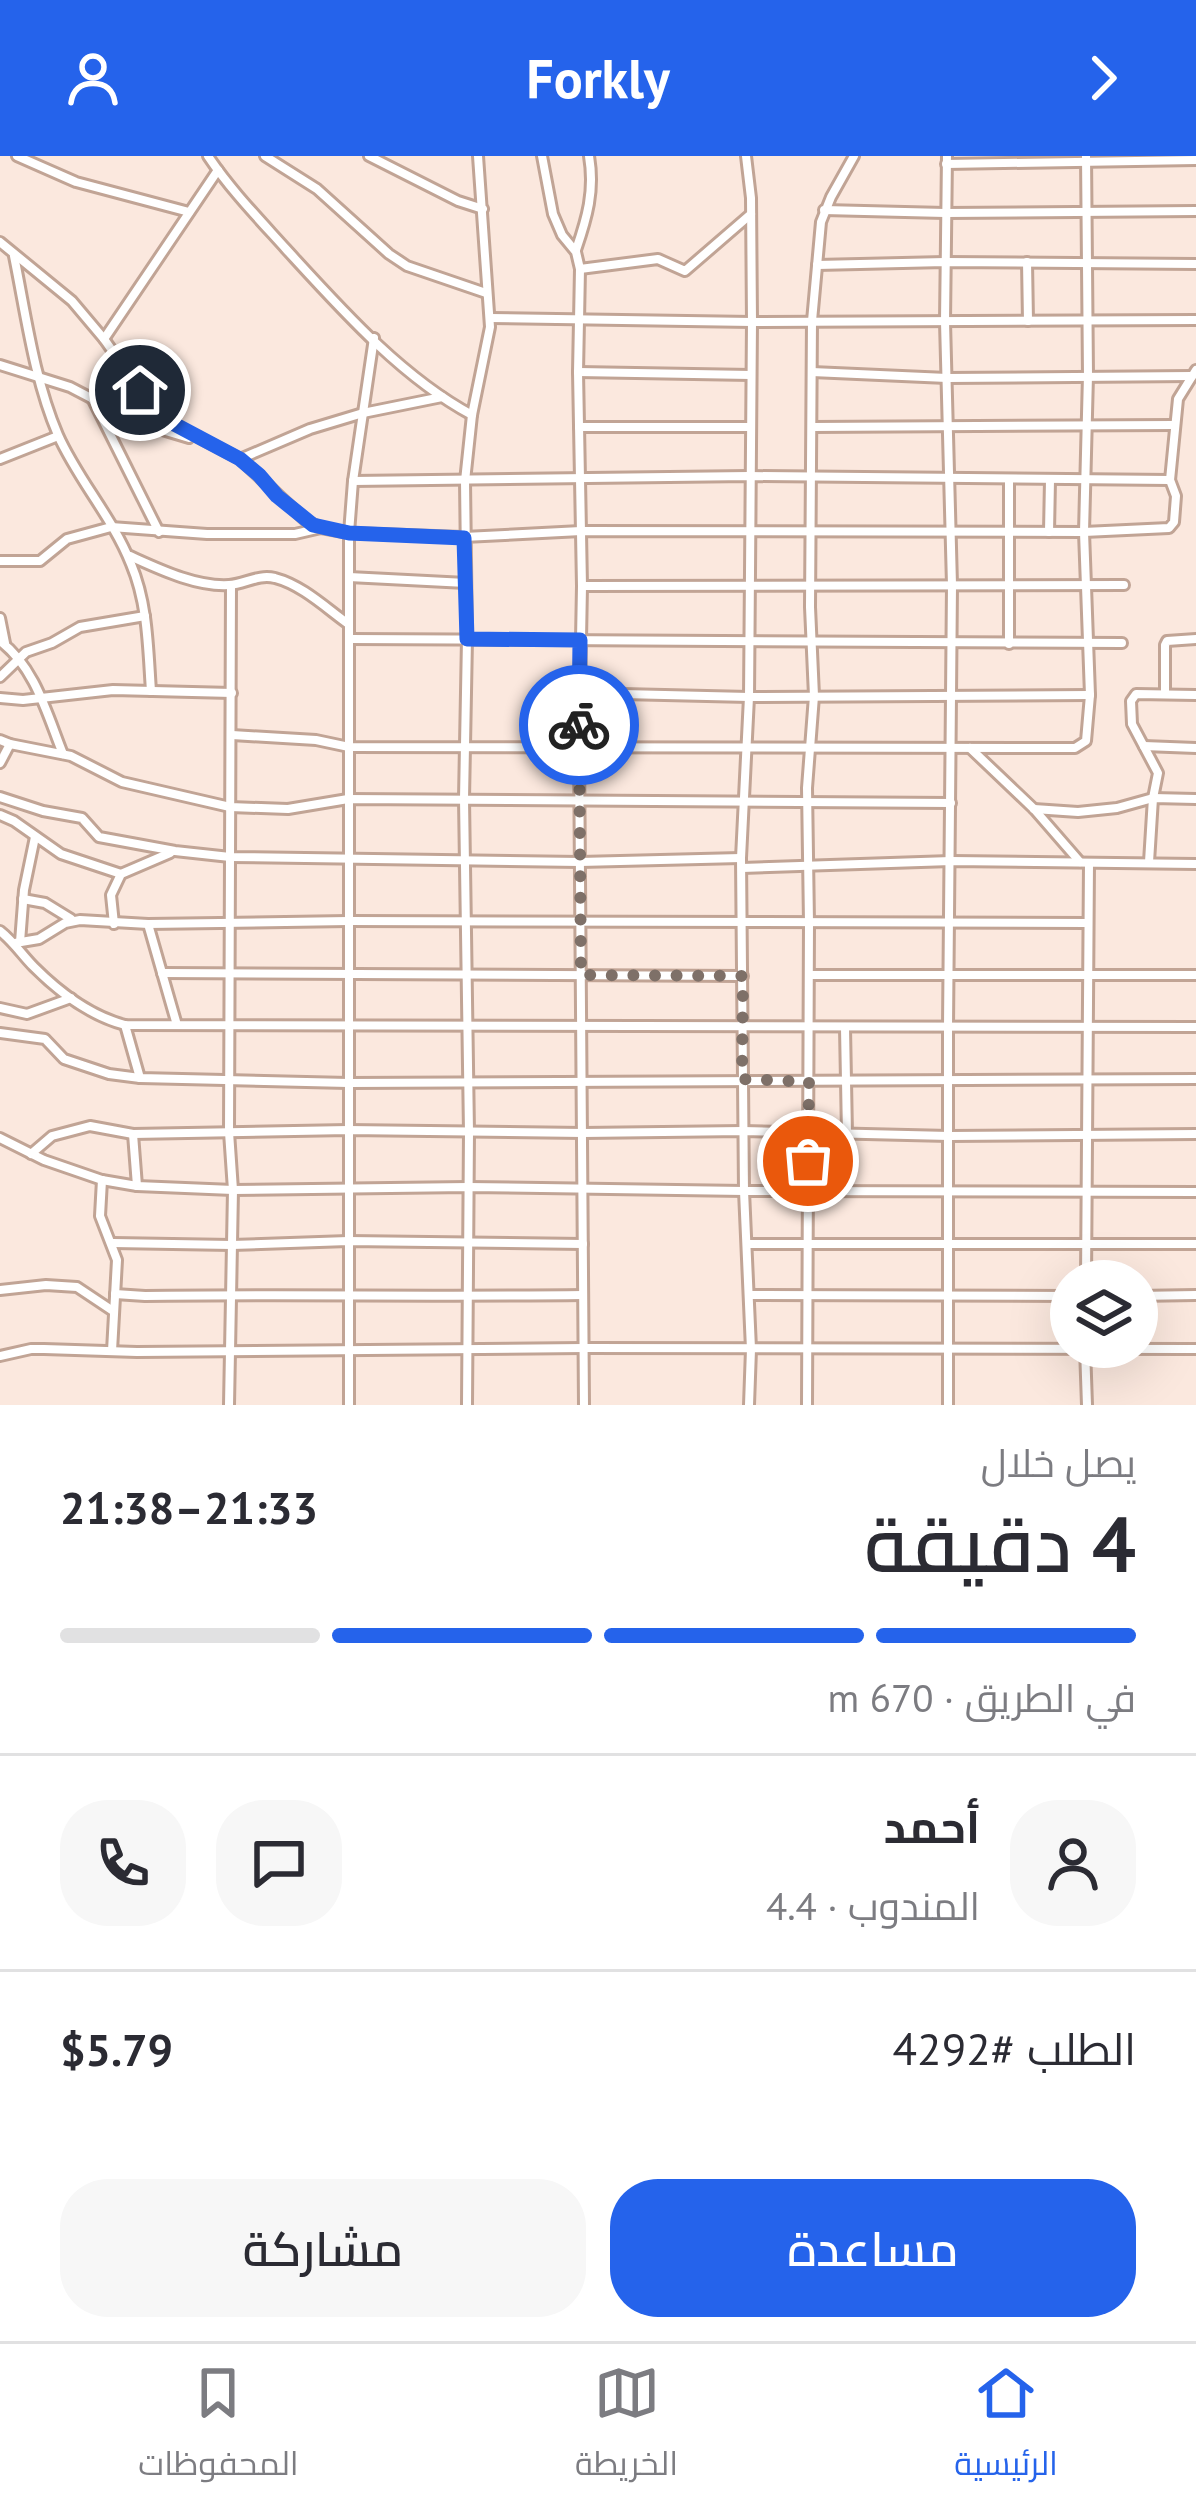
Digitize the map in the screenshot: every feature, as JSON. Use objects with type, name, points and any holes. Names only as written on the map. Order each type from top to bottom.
[{"type":"street","points":[[16,156],[76,182],[189,212]]},
{"type":"street","points":[[208,156],[321,288],[402,367],[472,415]]},
{"type":"street","points":[[266,156],[317,189],[407,266],[486,293]]},
{"type":"street","points":[[370,156],[458,201],[484,209]]},
{"type":"street","points":[[466,1405],[465,481],[472,415],[489,336],[478,156]]},
{"type":"street","points":[[542,156],[553,214],[576,252],[580,269],[584,1405]]},
{"type":"street","points":[[576,252],[589,212],[590,156]]},
{"type":"street","points":[[746,156],[752,322],[742,1079],[749,1405]]},
{"type":"street","points":[[807,1405],[806,800],[814,696],[812,321],[824,210],[852,157]]},
{"type":"street","points":[[232,735],[349,747],[465,749],[1075,748],[1086,741],[1090,695],[1084,585],[1086,158]]},
{"type":"street","points":[[948,1405],[952,585],[946,160],[1196,160]]},
{"type":"street","points":[[104,339],[218,170]]},
{"type":"street","points":[[824,210],[1196,211]]},
{"type":"street","points":[[580,269],[658,260],[685,271],[751,214]]},
{"type":"street","points":[[0,242],[72,301],[140,390],[176,425],[240,459],[304,520],[349,533],[464,538],[580,531],[1084,532],[1173,526],[1174,425],[1179,397],[1195,373]]},
{"type":"street","points":[[14,254],[39,377],[58,436],[127,554],[140,590],[152,691]]},
{"type":"street","points":[[1028,262],[1028,321]]},
{"type":"street","points":[[817,265],[1196,264]]},
{"type":"street","points":[[489,318],[1196,320]]},
{"type":"street","points":[[349,1405],[349,533],[352,481],[374,338]]},
{"type":"street","points":[[0,365],[92,396],[167,434],[202,440]]},
{"type":"street","points":[[578,372],[751,375]]},
{"type":"street","points":[[812,372],[947,378],[1195,373]]},
{"type":"street","points":[[92,396],[159,532]]},
{"type":"street","points":[[240,459],[310,429],[444,397]]},
{"type":"street","points":[[812,427],[1174,425]]},
{"type":"street","points":[[579,427],[750,427]]},
{"type":"street","points":[[0,459],[58,436]]},
{"type":"street","points":[[352,481],[749,476],[1170,481]]},
{"type":"street","points":[[1010,479],[1010,644]]},
{"type":"street","points":[[1049,532],[1050,480]]},
{"type":"street","points":[[0,561],[40,561],[67,539],[111,527],[296,534],[321,528]]},
{"type":"street","points":[[127,554],[160,570],[202,581],[230,585],[253,578],[277,579],[349,624]]},
{"type":"street","points":[[349,577],[466,583]]},
{"type":"street","points":[[230,585],[230,1405]]},
{"type":"street","points":[[582,586],[1124,585]]},
{"type":"street","points":[[0,677],[26,652],[80,627],[145,616]]},
{"type":"street","points":[[0,618],[3,643],[19,658],[63,754]]},
{"type":"street","points":[[349,639],[1122,643]]},
{"type":"street","points":[[1165,694],[1167,641],[1196,639]]},
{"type":"street","points":[[0,698],[41,699],[92,691],[232,693]]},
{"type":"street","points":[[580,693],[749,698],[1090,695]]},
{"type":"street","points":[[1149,863],[1158,773],[1132,724],[1131,700],[1136,694],[1196,695]]},
{"type":"street","points":[[0,763],[5,742],[81,760],[122,782],[230,807],[288,809],[348,799],[951,802]]},
{"type":"street","points":[[1144,746],[1196,748]]},
{"type":"street","points":[[969,747],[1084,862],[1088,922],[1086,1260]]},
{"type":"street","points":[[0,797],[82,818],[99,837],[230,857],[809,865],[951,861],[1196,864]]},
{"type":"street","points":[[1034,809],[1099,811],[1153,797],[1196,799]]},
{"type":"street","points":[[0,815],[69,858],[121,874],[175,851]]},
{"type":"street","points":[[18,942],[35,837]]},
{"type":"street","points":[[114,924],[111,895],[121,874]]},
{"type":"street","points":[[23,899],[45,903],[72,920],[114,924],[1088,922]]},
{"type":"street","points":[[18,942],[47,935],[72,920]]},
{"type":"street","points":[[148,924],[177,1025]]},
{"type":"street","points":[[1,933],[18,942],[32,965],[71,998],[125,1025],[1196,1027]]},
{"type":"street","points":[[162,973],[743,976]]},
{"type":"street","points":[[808,975],[1196,975]]},
{"type":"street","points":[[0,1008],[26,1014],[71,998]]},
{"type":"street","points":[[125,1025],[140,1078]]},
{"type":"street","points":[[845,1028],[847,1134]]},
{"type":"street","points":[[0,1033],[45,1039],[64,1059],[109,1074],[140,1078],[348,1083],[1196,1079]]},
{"type":"street","points":[[31,1154],[52,1136],[80,1127],[133,1134],[348,1130],[1196,1134]]},
{"type":"street","points":[[133,1134],[137,1186]]},
{"type":"street","points":[[0,1138],[102,1180],[137,1186],[1196,1192]]},
{"type":"street","points":[[102,1180],[100,1216],[117,1260],[112,1351]]},
{"type":"street","points":[[112,1244],[583,1244]]},
{"type":"street","points":[[748,1244],[1196,1244]]},
{"type":"street","points":[[0,1290],[77,1287],[115,1312]]},
{"type":"street","points":[[116,1294],[583,1295]]},
{"type":"street","points":[[749,1295],[1050,1296]]},
{"type":"street","points":[[1158,1295],[1196,1295]]},
{"type":"street","points":[[0,1356],[31,1349],[1050,1349]]},
{"type":"street","points":[[1158,1349],[1196,1349]]},
{"type":"street","points":[[1085,1368],[1085,1405],[1096,1405]]},
{"type":"way so far","points":[[579,725],[581,975],[743,976],[742,1079],[809,1082],[808,1161]]},
{"type":"route","points":[[140,390],[187,433],[240,459],[313,525],[349,533],[464,538],[467,639],[580,640],[579,725]]}]
